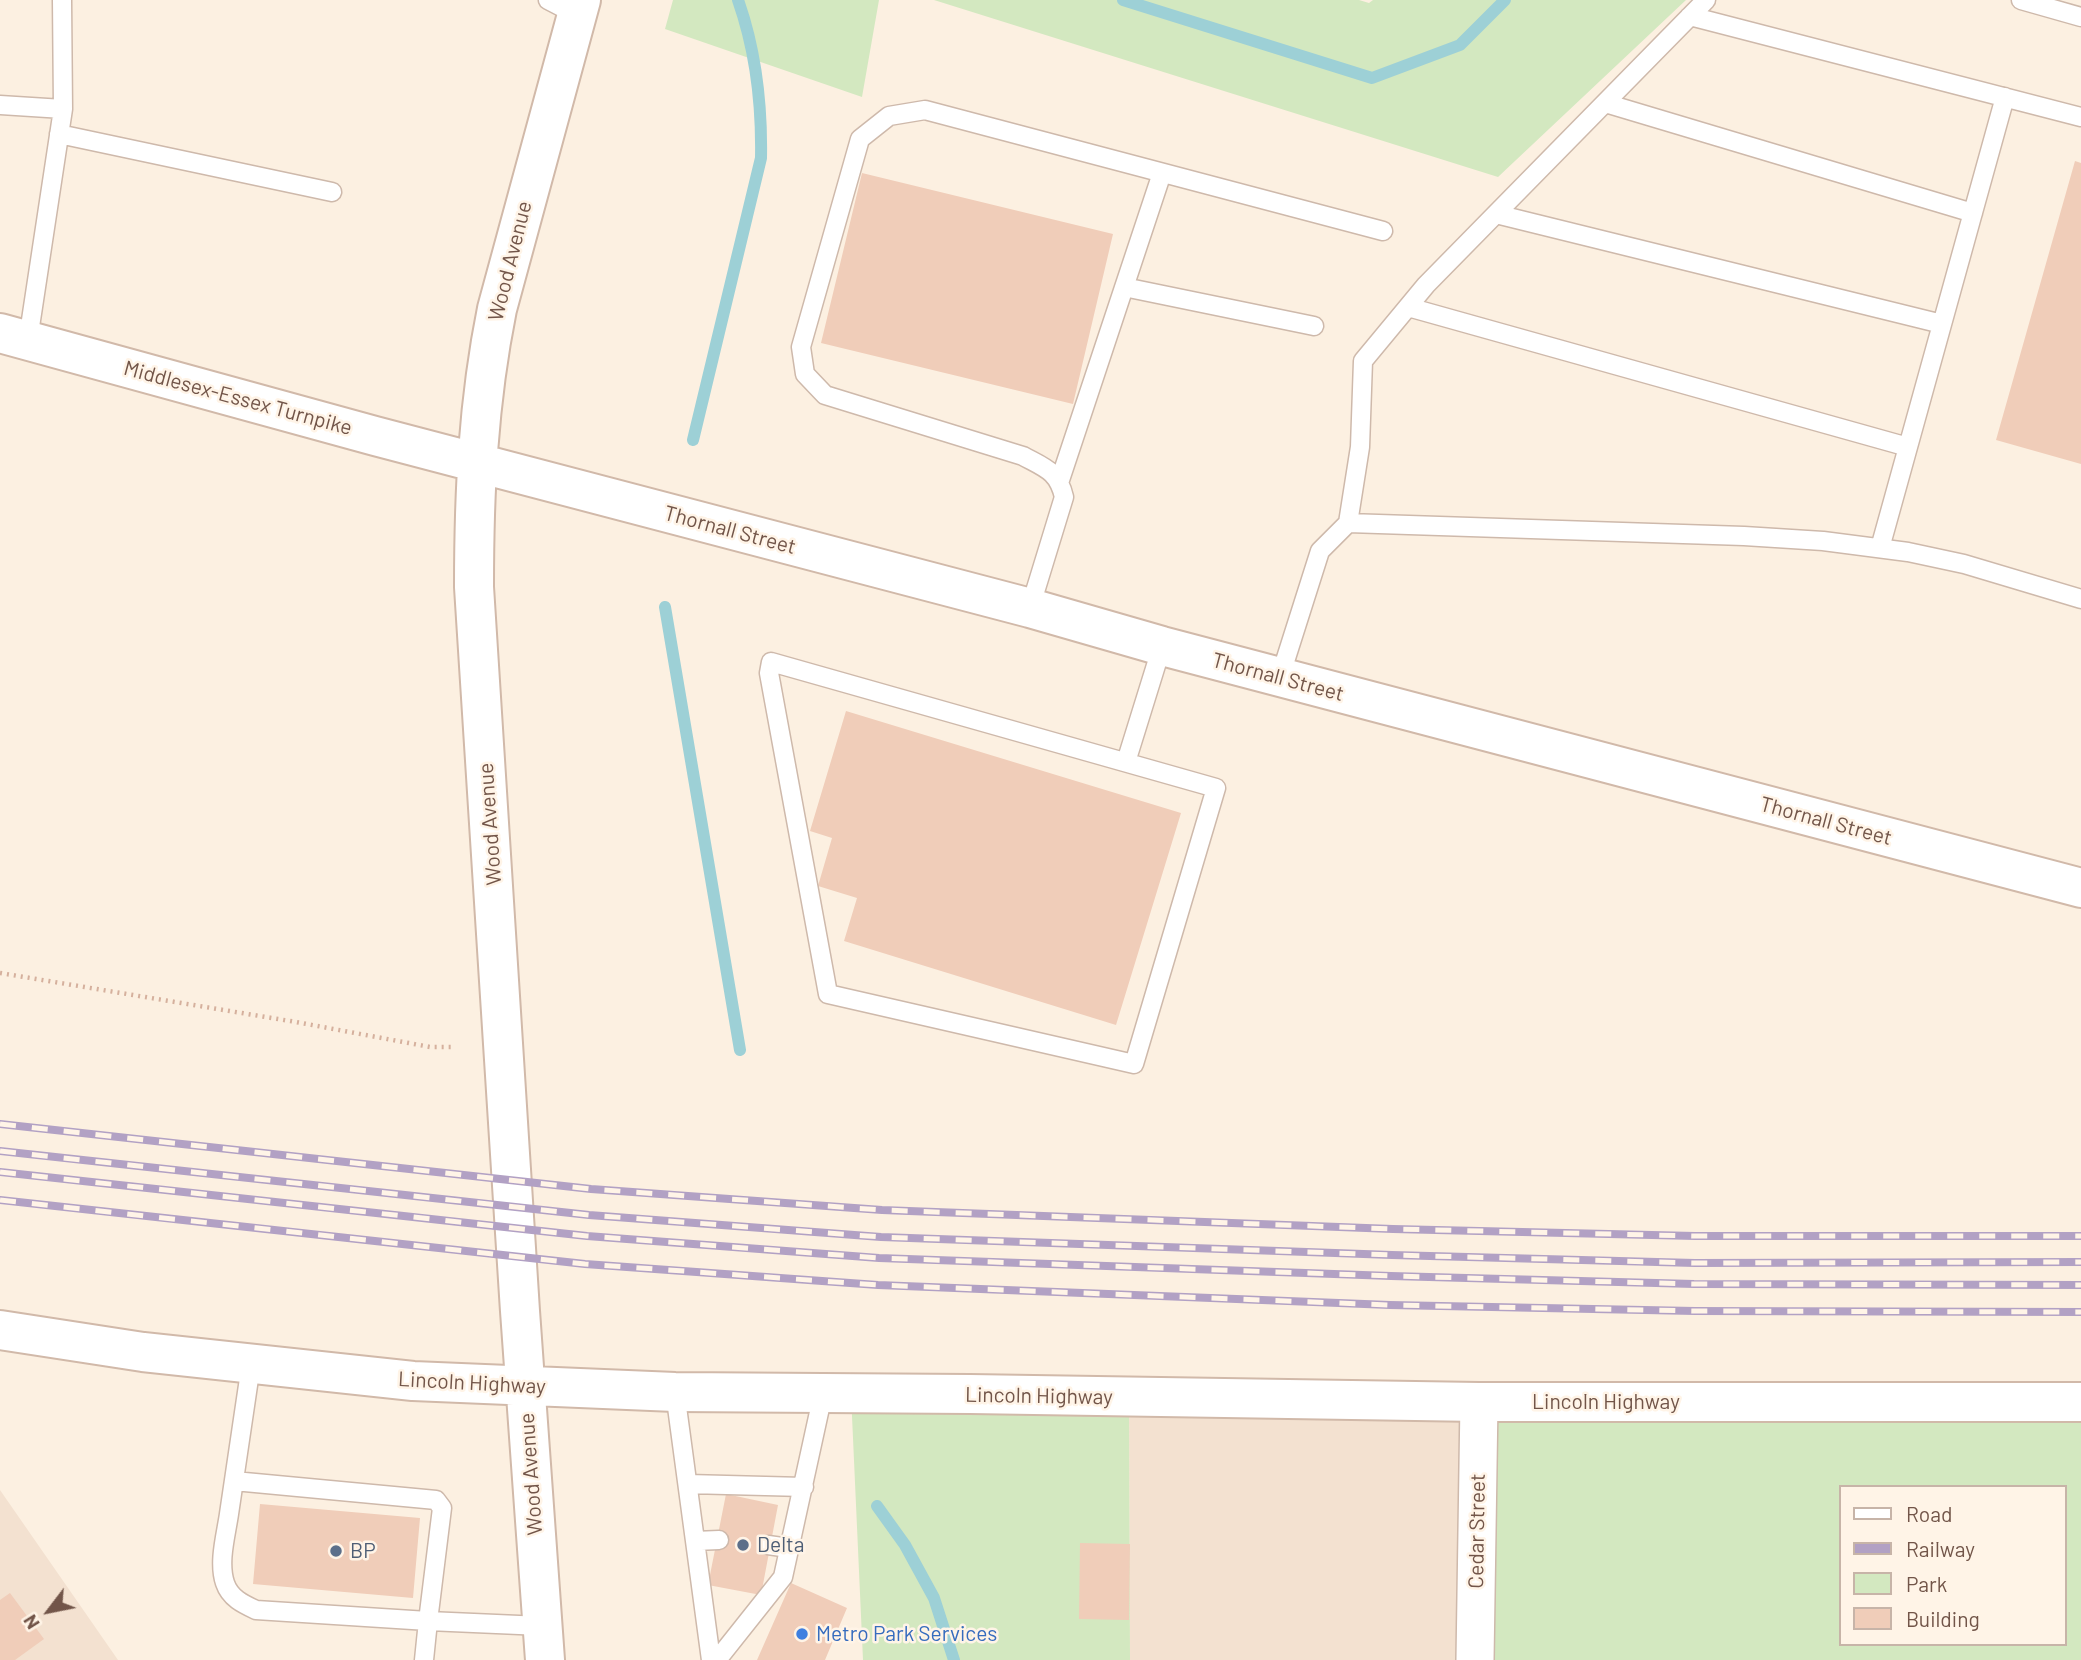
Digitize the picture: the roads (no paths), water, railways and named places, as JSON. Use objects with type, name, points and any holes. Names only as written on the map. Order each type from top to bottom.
[{"type":"street","name":"Wood Avenue","points":[[544,1643],[474,587],[476,462],[483,383],[497,309],[568,5]]},
{"type":"street","name":"Middlesex-Essex Turnpike","points":[[14,337],[476,462]]},
{"type":"street","name":"Thornall Street","points":[[476,462],[2081,888]]},
{"type":"street","name":"Lincoln Highway","points":[[0,1330],[143,1352],[413,1381],[675,1392],[1479,1402],[2081,1402]]},
{"type":"street","name":"Cedar Street","points":[[1475,1660],[1479,1402]]},
{"type":"lane","points":[[14,337],[60,134],[63,109],[62,0]]},
{"type":"lane","points":[[1280,677],[1320,551],[1348,523],[1360,447],[1363,361],[1426,285],[1706,0]]},
{"type":"lane","points":[[2021,0],[2081,17]]},
{"type":"lane","points":[[1690,16],[2081,117]]},
{"type":"lane","points":[[1880,548],[2005,97]]},
{"type":"lane","points":[[1605,103],[1973,213]]},
{"type":"lane","points":[[0,105],[63,109]]},
{"type":"lane","points":[[1060,480],[1045,467],[1023,456],[825,395],[805,374],[802,347],[860,139],[889,116],[925,110],[1383,231]]},
{"type":"lane","points":[[60,134],[332,192]]},
{"type":"lane","points":[[1031,608],[1064,497],[1060,480],[1162,173]]},
{"type":"lane","points":[[1496,214],[1942,324]]},
{"type":"lane","points":[[1124,287],[1314,326]]},
{"type":"lane","points":[[1408,307],[1908,447]]},
{"type":"lane","points":[[1348,523],[1823,541],[1880,548],[1964,564],[2081,599]]},
{"type":"lane","points":[[1126,762],[1162,646]]},
{"type":"lane","points":[[771,662],[1126,762],[1216,789],[1134,1064],[828,995],[769,673],[771,662]]},
{"type":"lane","points":[[251,1365],[223,1561],[225,1582],[233,1596],[242,1604],[256,1610],[428,1621],[544,1643]]},
{"type":"lane","points":[[675,1392],[711,1660]]},
{"type":"lane","points":[[717,1660],[783,1577],[823,1394]]},
{"type":"lane","points":[[234,1481],[436,1500],[442,1508],[424,1660]]},
{"type":"lane","points":[[688,1484],[803,1488]]},
{"type":"lane","points":[[695,1541],[719,1540]]},
{"type":"lane","points":[[768,1545],[789,1548]]},
{"type":"waterway","points":[[693,440],[761,158],[757,78],[738,0]]},
{"type":"waterway","points":[[1123,0],[1372,78],[1460,45],[1505,0]]},
{"type":"waterway","points":[[665,607],[740,1050]]},
{"type":"waterway","points":[[877,1506],[905,1545],[934,1598],[954,1660]]},
{"type":"railway","points":[[0,1124],[591,1189],[882,1210],[1393,1229],[1695,1236],[2081,1236]]},
{"type":"railway","points":[[0,1151],[589,1215],[881,1237],[1695,1263],[2081,1262]]},
{"type":"railway","points":[[0,1172],[587,1236],[879,1258],[1694,1284],[2081,1285]]},
{"type":"railway","points":[[0,1200],[585,1264],[878,1285],[1390,1305],[1695,1311],[2081,1312]]},
{"type":"place","name":"Delta","points":[[743,1545]]},
{"type":"place","name":"BP","points":[[336,1551]]},
{"type":"place","name":"Metro Park Services","points":[[802,1634]]}]
